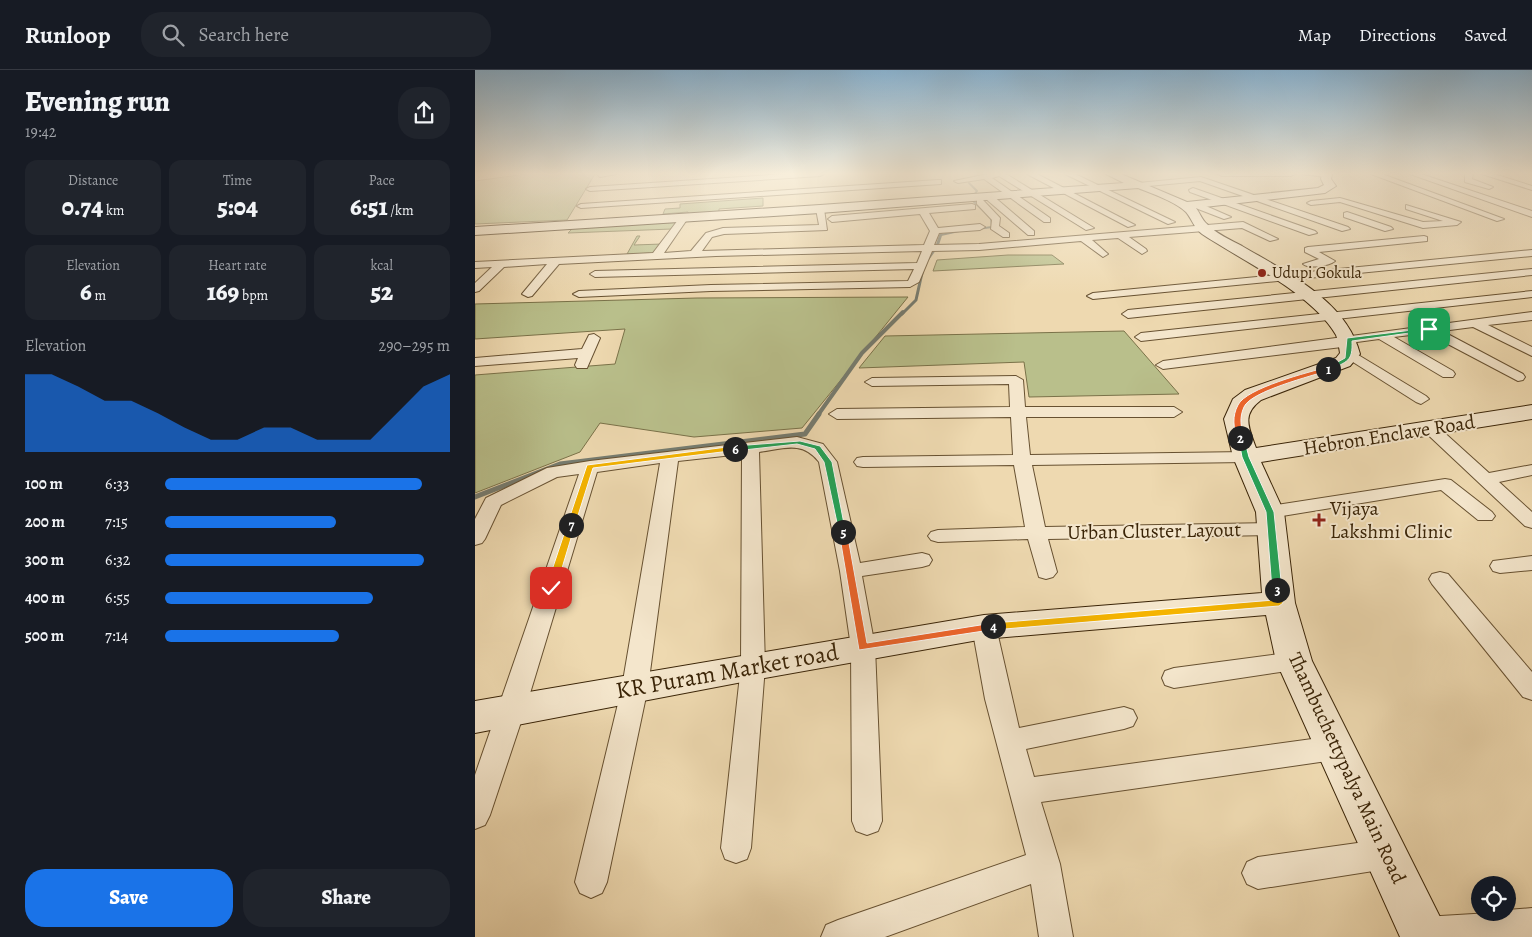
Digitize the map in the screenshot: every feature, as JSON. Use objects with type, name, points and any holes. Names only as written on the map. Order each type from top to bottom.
[{"type":"street","points":[[633,222],[638,214]]},
{"type":"street","points":[[475,231],[633,222],[717,214]]},
{"type":"street","points":[[793,233],[824,228],[821,214]]},
{"type":"street","points":[[832,218],[876,214]]},
{"type":"street","points":[[930,214],[940,220],[977,218]]},
{"type":"street","points":[[992,214],[997,220],[994,227],[1006,235]]},
{"type":"street","points":[[1004,214],[1031,233]]},
{"type":"street","points":[[1039,214],[1047,220]]},
{"type":"street","points":[[1067,214],[1089,228]]},
{"type":"street","points":[[1111,214],[1131,225]]},
{"type":"street","points":[[1194,214],[1288,274],[1331,316],[1349,345],[1421,399]]},
{"type":"street","points":[[1194,214],[1247,225],[1273,239]]},
{"type":"street","points":[[736,241],[786,251],[927,248],[958,243],[1050,245],[1084,239],[1157,233],[1200,214]]},
{"type":"street","points":[[1260,214],[1311,233]]},
{"type":"street","points":[[1304,214],[1345,229]]},
{"type":"street","points":[[1345,214],[1388,229]]},
{"type":"street","points":[[1388,214],[1423,225],[1457,222],[1433,214]]},
{"type":"street","points":[[1488,214],[1500,219]]},
{"type":"street","points":[[1000,245],[993,236],[1131,225],[1197,216]]},
{"type":"street","points":[[848,217],[851,228]]},
{"type":"street","points":[[657,255],[684,218]]},
{"type":"street","points":[[607,258],[577,296],[711,288],[908,284],[914,282],[931,234],[940,220]]},
{"type":"street","points":[[931,234],[980,227]]},
{"type":"street","points":[[762,247],[771,228]]},
{"type":"street","points":[[696,252],[709,235],[717,232],[771,228],[793,233],[829,237]]},
{"type":"street","points":[[786,251],[793,233]]},
{"type":"street","points":[[1157,233],[1170,242]]},
{"type":"street","points":[[1121,236],[1142,251]]},
{"type":"street","points":[[1084,239],[1103,254]]},
{"type":"street","points":[[1128,314],[1288,274],[1330,261],[1308,250],[1424,239]]},
{"type":"street","points":[[475,265],[762,247]]},
{"type":"street","points":[[1093,296],[1288,274],[1532,253]]},
{"type":"street","points":[[528,294],[556,261]]},
{"type":"street","points":[[475,289],[501,264]]},
{"type":"street","points":[[595,274],[919,266]]},
{"type":"street","points":[[1288,274],[1532,272]]},
{"type":"street","points":[[1141,337],[1532,294]]},
{"type":"street","points":[[1163,365],[1349,345],[1381,335],[1532,316]]},
{"type":"street","points":[[1518,318],[1532,324]]},
{"type":"street","points":[[1474,323],[1532,352]]},
{"type":"street","points":[[1429,329],[1518,377]]},
{"type":"street","points":[[1381,335],[1448,374]]},
{"type":"street","points":[[475,362],[585,359],[594,338]]},
{"type":"street","name":"Thambuchettypalya Main Road","points":[[1349,345],[1339,365],[1259,391],[1241,404],[1236,420],[1245,457],[1271,521],[1279,603],[1295,661],[1425,936]]},
{"type":"street","name":"Urban Cluster Layout","points":[[872,382],[1016,380],[1022,460],[1036,533],[1046,572]]},
{"type":"street","points":[[837,414],[1174,412]]},
{"type":"street","name":"Hebron Enclave Road","points":[[1245,457],[1532,412]]},
{"type":"street","points":[[1431,428],[1532,522]]},
{"type":"street","points":[[475,539],[493,502],[553,472],[797,442],[817,448],[828,462],[851,571],[863,647],[867,821]]},
{"type":"street","points":[[736,848],[753,666],[750,447]]},
{"type":"street","points":[[591,882],[635,688],[670,457]]},
{"type":"street","points":[[863,462],[1245,457]]},
{"type":"street","points":[[475,815],[512,710],[590,466]]},
{"type":"street","points":[[1485,479],[1532,470]]},
{"type":"street","name":"Urban Cluster Layout","points":[[938,536],[1271,521],[1445,484],[1485,516]]},
{"type":"street","points":[[851,571],[922,560]]},
{"type":"street","points":[[1500,566],[1532,563]]},
{"type":"street","points":[[1440,579],[1532,690]]},
{"type":"street","name":"KR Puram Market road","points":[[475,716],[984,627],[1279,603]]},
{"type":"street","points":[[984,627],[998,699],[1044,864],[1056,937]]},
{"type":"street","points":[[1174,678],[1295,661]]},
{"type":"street","points":[[1011,741],[1124,718]]},
{"type":"street","points":[[1025,791],[1335,748]]},
{"type":"street","points":[[1258,873],[1386,854]]},
{"type":"street","points":[[838,937],[1044,864]]},
{"type":"street","points":[[1425,936],[1532,925]]},
{"type":"green space","points":[[475,214],[570,214],[567,220],[475,224]]},
{"type":"green space","points":[[688,214],[712,214],[688,216]]},
{"type":"green space","points":[[680,219],[672,229],[568,233],[574,227]]},
{"type":"green space","points":[[637,236],[640,236],[634,245],[662,244],[657,253],[627,254]]},
{"type":"green space","points":[[1008,255],[1052,255],[1064,264],[933,271],[937,260]]},
{"type":"green space","points":[[908,297],[802,428],[694,437],[600,423],[580,452],[475,493],[475,375],[615,364],[625,329],[475,339],[475,304],[697,298]]},
{"type":"green space","points":[[1124,331],[1179,394],[1029,397],[1024,362],[859,368],[885,336]]},
{"type":"waterway","points":[[977,229],[992,227],[991,218],[987,214]]},
{"type":"waterway","points":[[941,235],[959,231]]},
{"type":"waterway","points":[[937,246],[941,234]]},
{"type":"waterway","points":[[925,263],[935,249]]},
{"type":"waterway","points":[[902,314],[916,300],[922,273]]},
{"type":"waterway","points":[[818,415],[862,353],[903,312]]},
{"type":"waterway","points":[[475,497],[560,464],[805,434],[819,414]]},
{"type":"place","name":"Udupi Gokula","points":[[1262,273]]},
{"type":"place","name":"Vijaya Lakshmi Clinic","points":[[1319,520]]},
{"type":"route","points":[[551,588],[590,466],[797,442],[817,448],[828,462],[851,571],[863,647],[984,627],[1279,603],[1270,512],[1245,457],[1237,428],[1236,420],[1241,404],[1259,391],[1339,365],[1350,354],[1349,340],[1429,329]]}]
